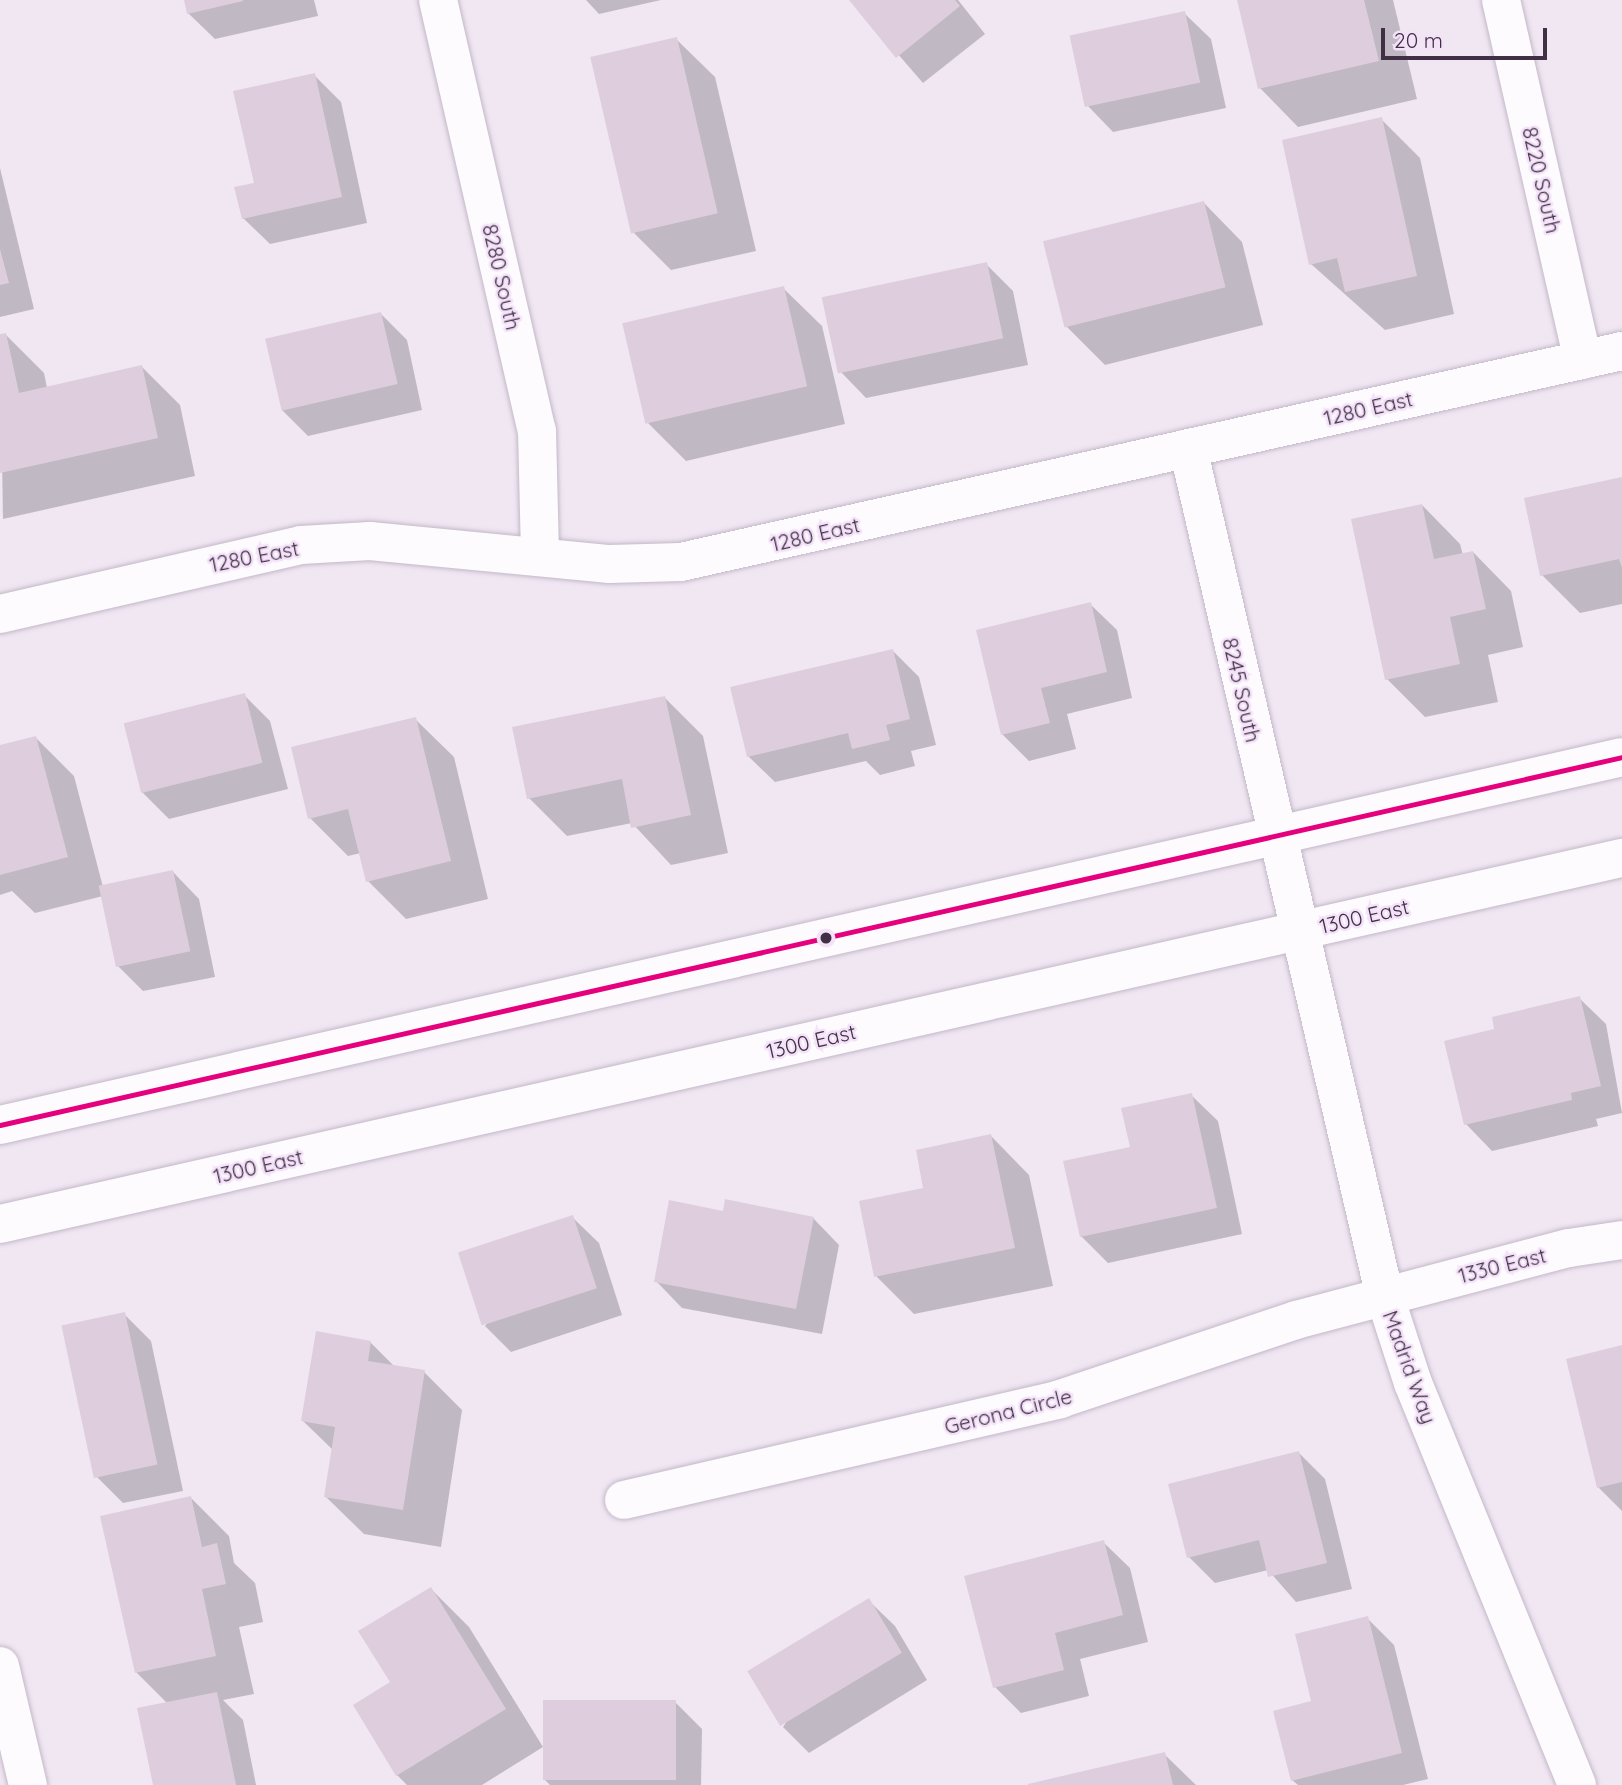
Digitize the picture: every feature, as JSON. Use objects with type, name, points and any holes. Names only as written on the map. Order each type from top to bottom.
[{"type":"street","name":"8280 South","points":[[438,0],[537,431],[540,556]]},
{"type":"street","name":"8220 South","points":[[1501,0],[1583,360]]},
{"type":"street","name":"1280 East","points":[[0,614],[301,545],[436,544],[540,556],[681,562],[1622,351]]},
{"type":"street","name":"8245 South","points":[[1188,448],[1296,932]]},
{"type":"street","points":[[0,1125],[1622,757]]},
{"type":"street","name":"1300 East","points":[[0,1224],[1622,858]]},
{"type":"street","name":"Madrid Way","points":[[1296,932],[1385,1297],[1413,1383],[1577,1785]]},
{"type":"street","name":"1330 East","points":[[1385,1297],[1569,1248],[1622,1240]]},
{"type":"street","name":"Gerona Circle","points":[[624,1500],[1060,1399],[1216,1343],[1385,1297]]},
{"type":"street","points":[[0,1666],[28,1785]]},
{"type":"building","points":[[184,0],[243,0],[243,1],[187,14]]},
{"type":"building","points":[[849,0],[955,0],[960,6],[896,58]]},
{"type":"building","points":[[1237,0],[1364,0],[1379,61],[1258,89]]},
{"type":"building","points":[[1185,11],[1200,82],[1085,107],[1070,36]]},
{"type":"building","points":[[677,37],[718,213],[631,233],[590,57]]},
{"type":"building","points":[[315,73],[342,197],[242,219],[234,187],[254,183],[233,91]]},
{"type":"building","points":[[1382,117],[1417,276],[1345,292],[1337,258],[1309,265],[1282,140]]},
{"type":"building","points":[[1204,201],[1226,287],[1064,328],[1043,241]]},
{"type":"building","points":[[0,249],[9,283],[0,285]]},
{"type":"building","points":[[987,262],[1003,338],[838,373],[822,297]]},
{"type":"building","points":[[784,286],[807,386],[645,424],[622,323]]},
{"type":"building","points":[[381,312],[398,384],[282,411],[265,339]]},
{"type":"building","points":[[6,333],[19,393],[142,365],[158,438],[0,473],[0,334]]},
{"type":"building","points":[[1622,477],[1622,568],[1619,559],[1540,576],[1524,498]]},
{"type":"building","points":[[1422,504],[1434,559],[1473,551],[1486,609],[1450,617],[1460,664],[1385,680],[1351,519]]},
{"type":"building","points":[[1091,602],[1107,672],[1041,688],[1050,723],[1001,735],[976,630]]},
{"type":"building","points":[[893,649],[910,719],[886,725],[890,740],[852,749],[848,733],[747,757],[730,687]]},
{"type":"building","points":[[245,693],[262,763],[141,793],[124,723]]},
{"type":"building","points":[[665,696],[691,815],[631,828],[622,779],[527,799],[512,727]]},
{"type":"building","points":[[416,717],[451,861],[366,882],[348,809],[308,819],[291,747]]},
{"type":"building","points":[[36,736],[68,857],[0,875],[0,745]]},
{"type":"building","points":[[173,870],[190,951],[116,967],[99,886]]},
{"type":"building","points":[[1580,996],[1601,1086],[1571,1093],[1572,1100],[1464,1125],[1444,1041],[1494,1029],[1492,1017]]},
{"type":"building","points":[[1192,1093],[1217,1208],[1080,1237],[1063,1161],[1130,1147],[1121,1108]]},
{"type":"building","points":[[991,1134],[1015,1248],[874,1277],[859,1201],[923,1188],[916,1150]]},
{"type":"building","points":[[725,1199],[814,1217],[796,1309],[654,1282],[669,1200],[723,1211]]},
{"type":"building","points":[[573,1215],[597,1288],[482,1326],[458,1252]]},
{"type":"building","points":[[125,1312],[157,1465],[94,1478],[61,1326]]},
{"type":"building","points":[[316,1331],[371,1341],[368,1361],[425,1370],[403,1510],[324,1497],[335,1427],[301,1421]]},
{"type":"building","points":[[1622,1345],[1622,1482],[1597,1488],[1566,1359]]},
{"type":"building","points":[[1299,1451],[1327,1563],[1268,1577],[1259,1540],[1187,1558],[1168,1484]]},
{"type":"building","points":[[191,1496],[202,1547],[217,1543],[226,1584],[202,1589],[216,1656],[135,1673],[100,1516]]},
{"type":"building","points":[[1104,1540],[1123,1615],[1055,1633],[1064,1670],[993,1688],[964,1576]]},
{"type":"building","points":[[431,1587],[506,1709],[396,1776],[353,1705],[390,1682],[358,1631]]},
{"type":"building","points":[[869,1598],[902,1653],[780,1726],[747,1671]]},
{"type":"building","points":[[1368,1616],[1402,1753],[1291,1781],[1273,1711],[1311,1701],[1295,1634]]},
{"type":"building","points":[[217,1692],[236,1785],[153,1785],[137,1708]]},
{"type":"building","points":[[543,1700],[676,1700],[676,1780],[543,1780]]},
{"type":"building","points":[[1165,1752],[1173,1785],[1028,1785],[1028,1784]]},
{"type":"transit line","points":[[0,1125],[1622,757]]}]
